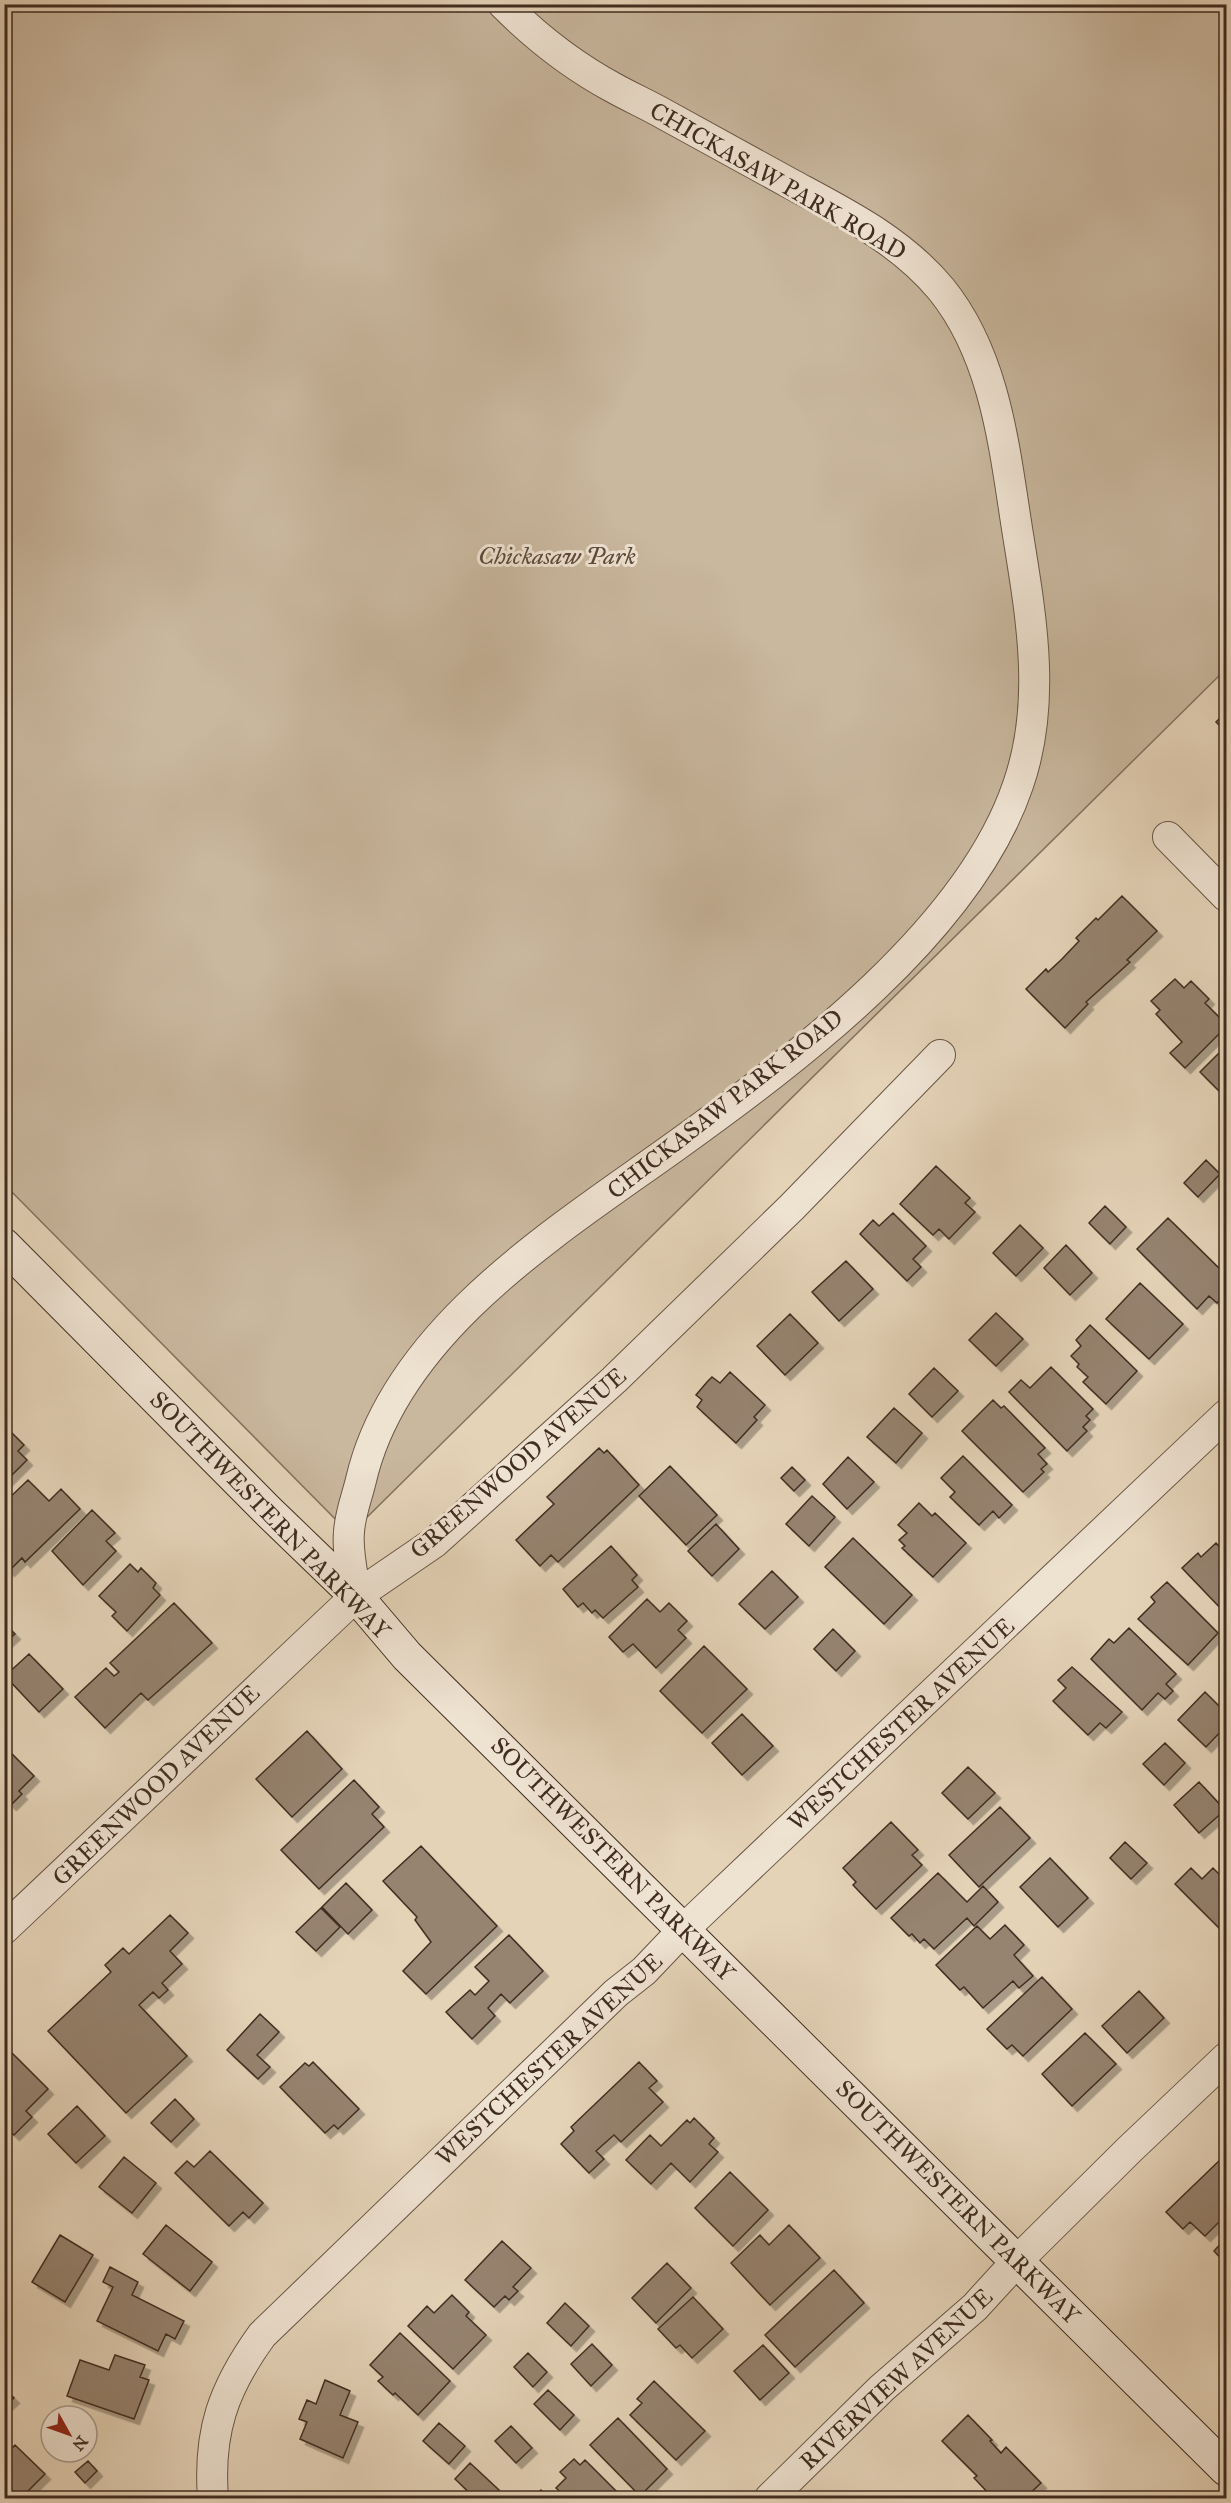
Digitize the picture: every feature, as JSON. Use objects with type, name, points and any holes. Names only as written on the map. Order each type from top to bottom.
[{"type":"street","name":"CHICKASAW PARK ROAD","points":[[356,1596],[348,1535],[356,1497],[364,1465],[382,1419],[408,1376],[462,1312],[544,1240],[782,1066],[853,1006],[934,925],[967,884],[1005,820],[1020,781],[1030,740],[1035,697],[1032,621],[1002,438],[989,383],[979,356],[964,324],[945,294],[922,267],[895,244],[815,197],[613,88],[536,36],[503,4]]},
{"type":"street","points":[[1168,837],[1227,896]]},
{"type":"street","name":"GREENWOOD AVENUE","points":[[4,1929],[356,1596],[435,1542],[614,1380],[792,1208],[940,1055]]},
{"type":"street","name":"SOUTHWESTERN PARKWAY","points":[[4,1245],[267,1510],[356,1596],[407,1656],[1227,2469]]},
{"type":"street","name":"WESTCHESTER AVENUE","points":[[213,2499],[211,2468],[218,2420],[228,2390],[243,2361],[262,2335],[616,1993],[644,1971],[684,1929],[1227,1416]]},
{"type":"street","name":"RIVERVIEW AVENUE","points":[[770,2499],[882,2388],[975,2307],[1017,2261],[1227,2058]]},
{"type":"green space","name":"Chickasaw Park","points":[[4,5],[1226,5],[1226,669],[350,1534],[5,1185]]},
{"type":"building","points":[[1226,712],[1226,732],[1216,722]]},
{"type":"building","points":[[1122,896],[1157,931],[1127,960],[1130,962],[1086,1002],[1088,1004],[1065,1028],[1026,989],[1046,969],[1048,972],[1062,959],[1079,941],[1076,938]]},
{"type":"building","points":[[1175,979],[1184,988],[1191,981],[1209,999],[1205,1003],[1226,1024],[1226,1027],[1185,1068],[1170,1053],[1182,1042],[1156,1014],[1160,1010],[1151,1001]]},
{"type":"building","points":[[1226,1046],[1226,1098],[1200,1072]]},
{"type":"building","points":[[1206,1160],[1220,1174],[1198,1197],[1184,1183]]},
{"type":"building","points":[[936,1166],[970,1198],[965,1203],[975,1212],[949,1239],[939,1229],[933,1235],[900,1204]]},
{"type":"building","points":[[1105,1206],[1126,1227],[1110,1244],[1089,1223]]},
{"type":"building","points":[[893,1213],[926,1246],[913,1259],[921,1267],[907,1281],[860,1234],[873,1220],[879,1226]]},
{"type":"building","points":[[1168,1218],[1226,1275],[1226,1294],[1217,1303],[1209,1296],[1197,1309],[1137,1249]]},
{"type":"building","points":[[1020,1225],[1043,1248],[1016,1276],[993,1253]]},
{"type":"building","points":[[1066,1245],[1092,1273],[1070,1295],[1044,1268]]},
{"type":"building","points":[[846,1261],[873,1289],[839,1321],[812,1292]]},
{"type":"building","points":[[1140,1283],[1183,1324],[1149,1359],[1106,1319]]},
{"type":"building","points":[[996,1313],[1023,1339],[996,1366],[969,1340]]},
{"type":"building","points":[[790,1314],[818,1343],[785,1375],[757,1346]]},
{"type":"building","points":[[1090,1325],[1137,1371],[1106,1404],[1083,1382],[1088,1377],[1077,1367],[1079,1364],[1071,1356],[1081,1346],[1076,1340]]},
{"type":"building","points":[[1051,1367],[1093,1409],[1086,1416],[1090,1420],[1083,1427],[1087,1431],[1067,1451],[1009,1392],[1021,1380],[1030,1388]]},
{"type":"building","points":[[934,1368],[958,1391],[932,1417],[909,1394]]},
{"type":"building","points":[[730,1372],[765,1405],[754,1417],[757,1420],[736,1443],[697,1407],[702,1400],[696,1395],[707,1382],[712,1377],[720,1383]]},
{"type":"building","points":[[993,1400],[1001,1408],[1004,1406],[1045,1448],[1038,1454],[1047,1464],[1041,1469],[1044,1472],[1023,1492],[962,1431]]},
{"type":"building","points":[[894,1408],[922,1433],[896,1463],[867,1437]]},
{"type":"building","points":[[11,1432],[24,1445],[18,1451],[27,1460],[4,1483],[4,1437]]},
{"type":"building","points":[[599,1448],[604,1453],[607,1450],[639,1485],[558,1562],[551,1555],[540,1566],[516,1540],[554,1504],[547,1497]]},
{"type":"building","points":[[963,1456],[1012,1505],[999,1518],[993,1511],[979,1525],[950,1497],[955,1492],[941,1478]]},
{"type":"building","points":[[848,1457],[874,1482],[847,1509],[823,1484]]},
{"type":"building","points":[[670,1466],[717,1515],[686,1545],[639,1496]]},
{"type":"building","points":[[792,1467],[805,1480],[794,1491],[781,1478]]},
{"type":"building","points":[[28,1480],[49,1501],[61,1489],[80,1509],[25,1562],[22,1558],[9,1571],[4,1566],[4,1503]]},
{"type":"building","points":[[812,1496],[835,1517],[809,1546],[786,1524]]},
{"type":"building","points":[[919,1503],[932,1516],[935,1513],[966,1543],[933,1577],[902,1548],[905,1546],[899,1540],[907,1533],[898,1525]]},
{"type":"building","points":[[92,1510],[115,1533],[106,1541],[116,1551],[83,1585],[52,1551]]},
{"type":"building","points":[[716,1524],[739,1549],[712,1576],[688,1551]]},
{"type":"building","points":[[853,1538],[912,1595],[884,1624],[825,1567]]},
{"type":"building","points":[[1216,1543],[1226,1554],[1226,1614],[1182,1568],[1198,1553],[1201,1557]]},
{"type":"building","points":[[611,1546],[637,1575],[632,1580],[638,1587],[603,1618],[595,1610],[592,1613],[583,1603],[578,1607],[563,1589]]},
{"type":"building","points":[[130,1564],[138,1572],[141,1568],[156,1583],[153,1588],[160,1595],[127,1631],[112,1616],[116,1612],[99,1596]]},
{"type":"building","points":[[772,1571],[798,1597],[765,1629],[739,1604]]},
{"type":"building","points":[[1167,1582],[1218,1633],[1188,1665],[1138,1619],[1155,1602],[1151,1597]]},
{"type":"building","points":[[647,1599],[660,1612],[669,1603],[687,1621],[678,1630],[686,1638],[656,1668],[633,1644],[623,1652],[609,1637]]},
{"type":"building","points":[[174,1603],[212,1643],[148,1700],[141,1693],[105,1728],[75,1697],[106,1668],[114,1676],[119,1672],[110,1663]]},
{"type":"building","points":[[4,1623],[15,1634],[4,1644]]},
{"type":"building","points":[[1129,1628],[1176,1674],[1166,1684],[1173,1691],[1165,1699],[1158,1693],[1142,1710],[1091,1659],[1109,1639],[1114,1643]]},
{"type":"building","points":[[833,1629],[855,1651],[836,1671],[814,1649]]},
{"type":"building","points":[[704,1646],[747,1689],[702,1733],[660,1691]]},
{"type":"building","points":[[29,1654],[63,1689],[39,1712],[5,1676]]},
{"type":"building","points":[[1072,1667],[1122,1712],[1106,1728],[1100,1723],[1088,1735],[1053,1701],[1066,1688],[1058,1680]]},
{"type":"building","points":[[1205,1692],[1226,1713],[1226,1726],[1206,1747],[1178,1720]]},
{"type":"building","points":[[742,1714],[773,1746],[742,1775],[712,1743]]},
{"type":"building","points":[[307,1731],[342,1769],[292,1817],[256,1779]]},
{"type":"building","points":[[1165,1743],[1185,1763],[1164,1785],[1143,1764]]},
{"type":"building","points":[[4,1746],[34,1776],[19,1791],[22,1794],[11,1805],[4,1799]]},
{"type":"building","points":[[968,1767],[995,1793],[968,1819],[942,1793]]},
{"type":"building","points":[[354,1780],[379,1807],[372,1814],[384,1827],[319,1889],[281,1850]]},
{"type":"building","points":[[1199,1782],[1225,1810],[1199,1833],[1174,1805]]},
{"type":"building","points":[[1000,1807],[1030,1838],[979,1887],[949,1855]]},
{"type":"building","points":[[891,1822],[918,1850],[912,1855],[922,1865],[876,1909],[853,1885],[856,1882],[843,1868]]},
{"type":"building","points":[[1125,1842],[1147,1863],[1131,1879],[1110,1858]]},
{"type":"building","points":[[421,1846],[497,1926],[426,1994],[403,1971],[431,1942],[415,1920],[417,1917],[383,1881]]},
{"type":"building","points":[[1050,1858],[1088,1898],[1058,1927],[1020,1887]]},
{"type":"building","points":[[1191,1868],[1202,1879],[1213,1868],[1226,1881],[1226,1935],[1175,1884]]},
{"type":"building","points":[[938,1873],[967,1902],[983,1886],[998,1902],[974,1926],[967,1918],[934,1949],[924,1939],[920,1943],[912,1934],[909,1936],[891,1918]]},
{"type":"building","points":[[346,1883],[372,1910],[348,1934],[322,1907]]},
{"type":"building","points":[[321,1908],[340,1927],[316,1951],[296,1932]]},
{"type":"building","points":[[170,1915],[188,1933],[170,1951],[182,1964],[162,1983],[168,1990],[159,1998],[153,1992],[139,2005],[187,2056],[126,2113],[48,2031],[111,1972],[105,1965],[123,1948],[129,1954]]},
{"type":"building","points":[[1005,1925],[1024,1945],[1014,1955],[1033,1976],[1019,1988],[1013,1981],[983,2008],[964,1987],[960,1990],[936,1965],[977,1926],[990,1939]]},
{"type":"building","points":[[509,1935],[543,1971],[510,2003],[501,1994],[488,2008],[495,2016],[472,2039],[446,2012],[470,1990],[475,1995],[489,1981],[475,1967]]},
{"type":"building","points":[[1042,1977],[1072,2009],[1023,2056],[1012,2045],[1007,2049],[987,2029]]},
{"type":"building","points":[[1139,1991],[1164,2018],[1127,2053],[1102,2026]]},
{"type":"building","points":[[260,2014],[279,2032],[257,2055],[270,2067],[258,2079],[227,2050]]},
{"type":"building","points":[[1085,2033],[1116,2064],[1072,2106],[1042,2074]]},
{"type":"building","points":[[11,2052],[48,2089],[26,2111],[32,2117],[14,2135],[4,2126],[4,2058]]},
{"type":"building","points":[[313,2062],[359,2109],[338,2129],[334,2125],[325,2133],[280,2087],[305,2063],[309,2066]]},
{"type":"building","points":[[639,2062],[657,2081],[649,2088],[663,2102],[621,2142],[614,2135],[596,2151],[604,2159],[589,2173],[561,2144],[574,2131],[571,2127]]},
{"type":"building","points":[[175,2099],[194,2119],[171,2142],[151,2123]]},
{"type":"building","points":[[77,2106],[105,2136],[76,2163],[48,2134]]},
{"type":"building","points":[[694,2118],[714,2138],[709,2144],[718,2152],[690,2182],[671,2163],[651,2184],[626,2160],[650,2135],[661,2146],[687,2120],[690,2123]]},
{"type":"building","points":[[210,2151],[263,2203],[249,2218],[243,2212],[229,2226],[175,2173],[187,2161],[194,2167]]},
{"type":"building","points":[[124,2157],[156,2183],[132,2213],[99,2187]]},
{"type":"building","points":[[1222,2158],[1226,2162],[1226,2215],[1205,2236],[1190,2222],[1183,2229],[1166,2212]]},
{"type":"building","points":[[730,2172],[768,2210],[733,2246],[695,2208]]},
{"type":"building","points":[[166,2225],[212,2262],[190,2291],[143,2254]]},
{"type":"building","points":[[789,2225],[820,2258],[770,2305],[731,2263],[760,2235],[769,2245]]},
{"type":"building","points":[[60,2235],[93,2255],[65,2302],[32,2282]]},
{"type":"building","points":[[1226,2238],[1226,2264],[1214,2251]]},
{"type":"building","points":[[502,2241],[531,2268],[513,2287],[518,2291],[509,2300],[505,2296],[494,2307],[465,2280]]},
{"type":"building","points":[[667,2263],[691,2288],[656,2323],[632,2298]]},
{"type":"building","points":[[110,2267],[138,2282],[132,2295],[184,2321],[175,2339],[166,2334],[158,2351],[97,2321],[113,2287],[103,2282]]},
{"type":"building","points":[[834,2270],[864,2303],[795,2367],[765,2335]]},
{"type":"building","points":[[452,2295],[469,2312],[466,2316],[486,2335],[453,2369],[408,2326],[427,2306],[434,2313]]},
{"type":"building","points":[[693,2297],[723,2329],[692,2358],[680,2345],[676,2348],[658,2329]]},
{"type":"building","points":[[565,2303],[589,2326],[571,2346],[547,2323]]},
{"type":"building","points":[[400,2333],[450,2381],[418,2415],[395,2393],[393,2395],[378,2381],[383,2377],[370,2365]]},
{"type":"building","points":[[592,2344],[612,2365],[591,2386],[571,2364]]},
{"type":"building","points":[[763,2345],[789,2373],[760,2400],[734,2371]]},
{"type":"building","points":[[528,2353],[547,2372],[533,2387],[514,2367]]},
{"type":"building","points":[[115,2355],[145,2365],[140,2377],[149,2380],[134,2419],[99,2407],[99,2404],[90,2404],[67,2396],[80,2360],[109,2370]]},
{"type":"building","points":[[325,2380],[350,2391],[340,2415],[358,2422],[343,2458],[300,2439],[307,2422],[299,2419],[307,2400],[316,2404]]},
{"type":"building","points":[[654,2381],[705,2431],[676,2460],[630,2415],[642,2403],[637,2399]]},
{"type":"building","points":[[4,2388],[14,2398],[4,2407]]},
{"type":"building","points":[[548,2390],[574,2415],[560,2430],[534,2404]]},
{"type":"building","points":[[968,2415],[1001,2453],[1006,2447],[1041,2483],[1025,2498],[993,2498],[974,2478],[977,2476],[942,2441]]},
{"type":"building","points":[[618,2418],[667,2469],[640,2496],[590,2445]]},
{"type":"building","points":[[439,2423],[465,2446],[449,2464],[423,2441]]},
{"type":"building","points":[[511,2426],[532,2448],[516,2463],[495,2441]]},
{"type":"building","points":[[15,2445],[45,2474],[21,2498],[13,2498],[4,2490],[4,2456]]},
{"type":"building","points":[[574,2459],[580,2465],[585,2460],[623,2498],[567,2498],[556,2488],[566,2478],[560,2472]]},
{"type":"building","points":[[470,2463],[499,2490],[491,2498],[475,2498],[455,2479]]},
{"type":"building","points":[[84,2464],[91,2464],[97,2471],[85,2483],[75,2472]]},
{"type":"building","points":[[541,2490],[549,2498],[533,2498]]}]
